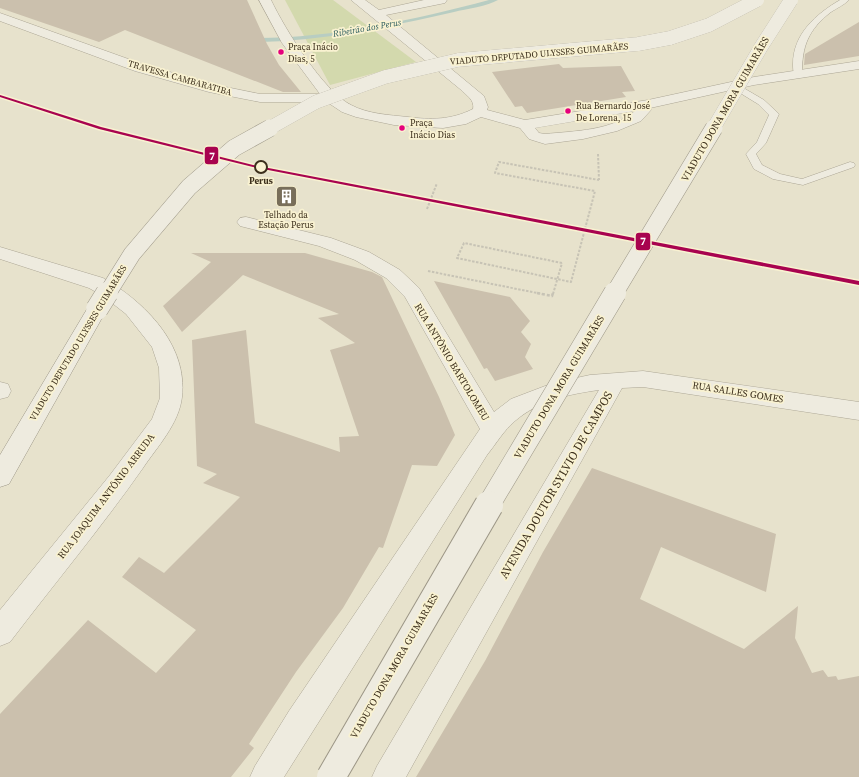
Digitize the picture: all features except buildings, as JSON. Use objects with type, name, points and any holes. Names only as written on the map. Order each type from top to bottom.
[{"type":"street","points":[[265,0],[284,38],[303,64],[331,98],[339,105],[350,111],[428,124],[456,122],[479,112],[525,125],[530,133],[540,138],[598,131],[634,119],[648,104],[738,85],[859,65]]},
{"type":"street","points":[[357,0],[398,31],[479,99],[481,107],[479,112]]},
{"type":"street","points":[[377,15],[441,0]]},
{"type":"street","name":"VIADUTO DEPUTADO ULYSSES GUIMARÃES","points":[[0,477],[97,309],[132,254],[189,187],[238,145],[316,102],[385,77],[458,60],[568,51],[650,42],[670,38],[709,25],[757,0]]},
{"type":"street","name":"VIADUTO DONA MORA GUIMARÃES","points":[[331,777],[467,539],[702,151],[738,85],[791,0]]},
{"type":"street","name":"TRAVESSA CAMBARATIBA","points":[[0,17],[140,68],[214,89],[260,98],[331,98]]},
{"type":"street","name":"RUA ANTÔNIO BARTOLOMEU","points":[[246,222],[325,242],[362,256],[393,274],[412,294],[493,430]]},
{"type":"street","name":"RUA JOAQUIM ANTÔNIO ARRUDA","points":[[0,253],[96,283],[133,309],[162,344],[170,368],[171,398],[162,423],[119,482],[0,632]]},
{"type":"street","name":"AVENIDA DOUTOR SYLVIO DE CAMPOS","points":[[266,777],[308,709],[479,448],[493,430],[508,414],[530,400],[565,388],[616,380]]},
{"type":"street","name":"AVENIDA DOUTOR SYLVIO DE CAMPOS","points":[[388,777],[616,380]]},
{"type":"street","name":"RUA SALLES GOMES","points":[[616,380],[660,380],[859,411]]},
{"type":"lane","points":[[798,74],[799,50],[814,22],[822,14],[845,0]]},
{"type":"lane","points":[[738,85],[774,114],[761,143],[751,154],[758,167],[777,177],[803,182],[850,164]]},
{"type":"path","points":[[393,274],[405,266],[552,296],[562,263],[464,243],[457,258],[570,282],[595,191],[495,173],[499,162],[599,180]]},
{"type":"path","points":[[427,208],[437,182]]},
{"type":"green space","points":[[285,0],[333,0],[416,62],[330,85]]},
{"type":"waterway","name":"Ribeirão dos Perus","points":[[251,40],[293,39],[361,29],[428,16],[495,0]]},
{"type":"transit line","name":"7","points":[[0,96],[100,128],[253,166],[859,283]]},
{"type":"place","name":"Praça Inácio Dias, 5","points":[[281,52]]},
{"type":"place","name":"Rua Bernardo José De Lorena, 15","points":[[568,111]]},
{"type":"place","name":"Praça Inácio Dias","points":[[402,128]]},
{"type":"place","name":"Perus","points":[[261,167]]},
{"type":"place","name":"Telhado da Estação Perus","points":[[286,196]]}]
